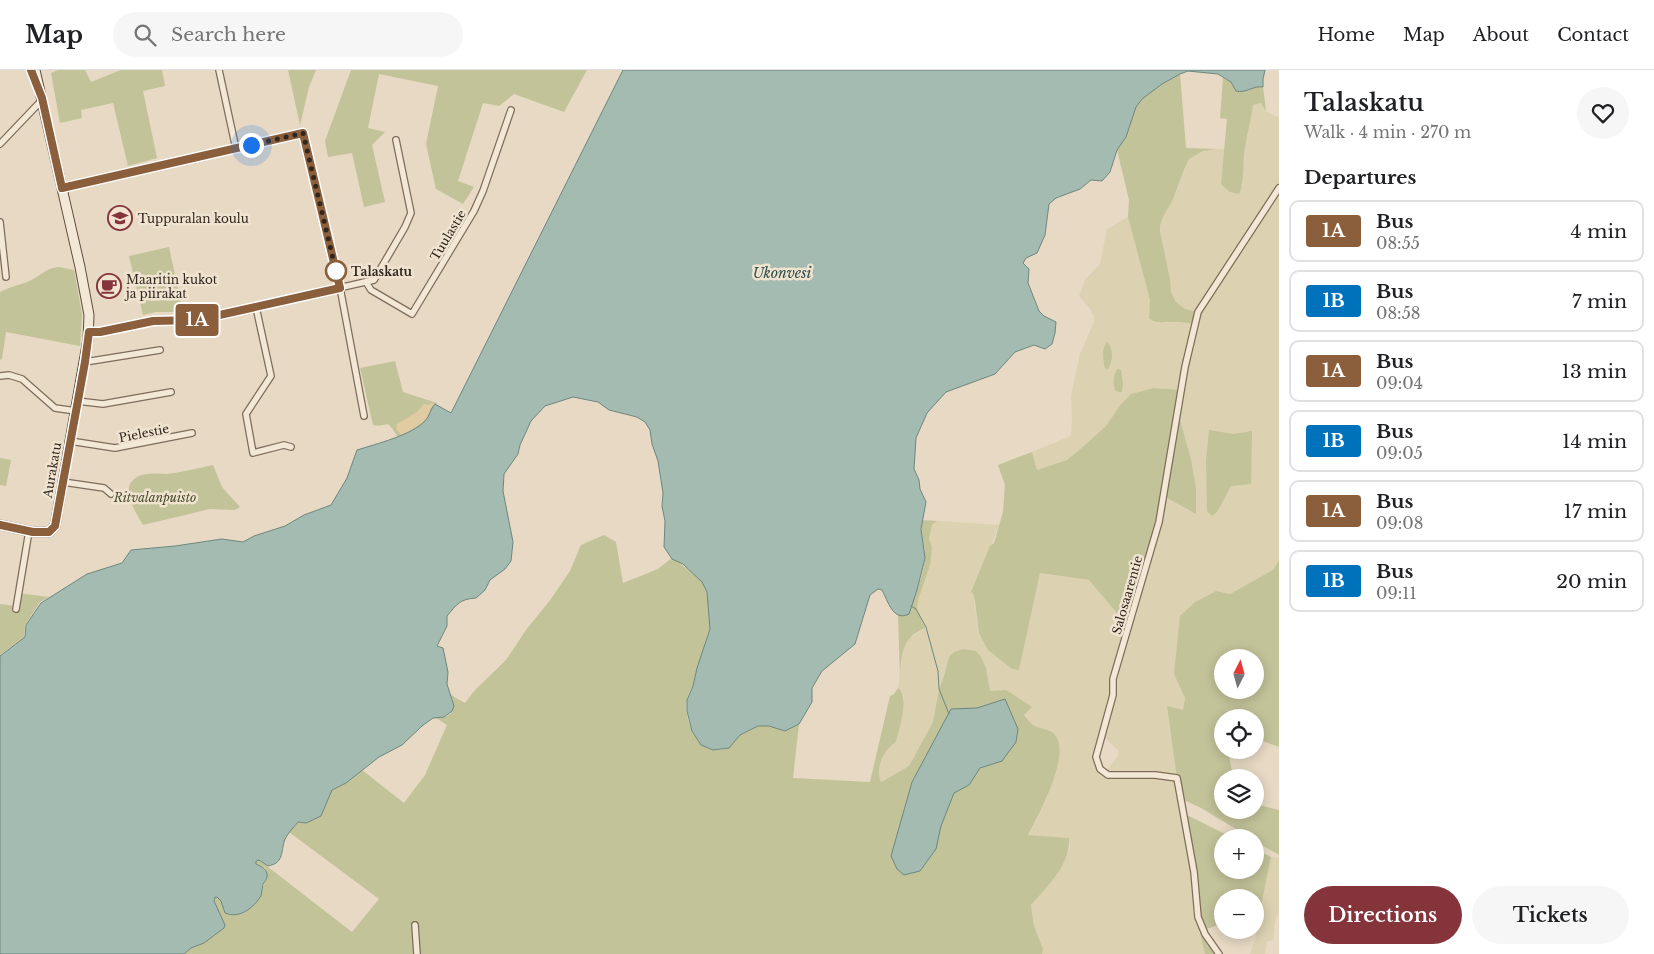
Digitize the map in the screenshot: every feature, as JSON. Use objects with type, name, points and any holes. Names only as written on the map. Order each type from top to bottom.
[{"type":"street","points":[[30,70],[42,99]]},
{"type":"street","points":[[35,70],[42,99]]},
{"type":"street","points":[[219,70],[236,149]]},
{"type":"street","points":[[0,144],[42,99]]},
{"type":"street","name":"Aurakatu","points":[[0,525],[46,533],[53,529],[89,332],[86,298],[42,99]]},
{"type":"street","name":"Tuulastie","points":[[366,282],[371,290],[412,314],[474,211],[483,191],[510,110]]},
{"type":"street","points":[[62,188],[303,133],[340,288],[364,416]]},
{"type":"street","points":[[89,332],[100,332],[153,321],[197,320],[374,280],[406,227],[411,213],[396,140]]},
{"type":"street","name":"Salosaarentie","points":[[1219,954],[1205,934],[1198,917],[1194,872],[1177,778],[1155,775],[1108,775],[1100,769],[1096,757],[1114,695],[1114,679],[1158,522],[1185,367],[1198,312],[1279,188]]},
{"type":"street","points":[[0,222],[6,277]]},
{"type":"street","points":[[256,307],[271,376],[246,414],[253,453],[284,445],[291,448]]},
{"type":"street","points":[[85,362],[160,350]]},
{"type":"street","points":[[0,376],[9,374],[22,379],[55,408],[103,404],[171,392]]},
{"type":"street","name":"Pielestie","points":[[70,441],[115,448],[192,433]]},
{"type":"street","points":[[63,482],[104,488],[110,494]]},
{"type":"street","points":[[16,609],[28,531]]},
{"type":"street","points":[[415,925],[417,954]]},
{"type":"shaded area","points":[[1261,103],[1266,111],[1279,118],[1279,561],[1273,570],[1230,594],[1216,591],[1195,602],[1174,673],[1185,698],[1183,710],[1167,707],[1205,954],[1042,954],[1043,949],[1034,926],[1031,905],[1051,882],[1070,849],[1069,838],[1028,836],[1047,798],[1053,733],[1034,726],[1024,714],[1031,707],[990,691],[986,668],[949,657],[939,689],[933,722],[909,766],[880,782],[878,775],[881,759],[889,746],[896,742],[900,726],[904,697],[902,691],[898,688],[904,646],[908,640],[924,628],[917,611],[918,600],[932,547],[929,539],[932,524],[937,521],[999,525],[973,594],[979,633],[1019,670],[1040,573],[1089,580],[1163,496],[1196,513],[1196,488],[1191,459],[1180,420],[1184,390],[1153,388],[1131,394],[1121,404],[1106,426],[1067,460],[1037,470],[1032,452],[1071,436],[1071,396],[1080,354],[1094,322],[1094,316],[1090,309],[1079,296],[1085,280],[1100,264],[1107,229],[1128,217],[1150,300],[1149,318],[1167,323],[1175,321],[1195,310],[1185,310],[1176,302],[1171,292],[1160,230],[1161,219],[1174,198],[1189,159],[1203,151],[1225,149],[1221,184],[1243,186],[1242,175],[1245,147],[1253,105]],"holes":[[[1103,720],[1106,721],[1105,738],[1119,751],[1118,756],[1107,770],[1100,767],[1094,757],[1095,747],[1101,737]]]},
{"type":"shaded area","points":[[1271,857],[1279,858],[1279,911],[1273,940],[1267,942],[1265,954],[1250,954],[1255,939],[1264,939],[1264,893]]},
{"type":"green space","points":[[58,70],[85,70],[91,82],[121,70],[162,70],[165,86],[143,91],[157,158],[128,166],[113,103],[81,110],[82,118],[60,123],[51,73]]},
{"type":"green space","points":[[288,70],[316,70],[309,87],[300,125]]},
{"type":"green space","points":[[351,70],[587,70],[564,112],[514,94],[499,106],[483,103],[458,181],[474,187],[463,204],[436,189],[426,144],[438,86],[379,74],[368,128],[385,132],[372,145],[385,202],[364,207],[352,153],[328,157],[325,141]]},
{"type":"green space","points":[[1180,74],[1186,148],[1216,149],[1203,151],[1189,159],[1172,202],[1160,225],[1171,292],[1176,302],[1185,309],[1198,312],[1195,324],[1159,322],[1149,318],[1150,300],[1128,217],[1129,200],[1117,150],[1126,137],[1136,107],[1142,99],[1162,84]]},
{"type":"green space","points":[[1223,78],[1231,82],[1236,91],[1239,92],[1263,87],[1266,111],[1261,103],[1253,105],[1239,194],[1230,192],[1221,184],[1227,119],[1220,118]]},
{"type":"green space","points":[[169,247],[183,312],[156,312],[143,315],[129,256]]},
{"type":"green space","points":[[59,267],[74,270],[82,314],[80,346],[6,332],[2,359],[0,360],[0,292],[31,280],[49,269]]},
{"type":"green space","points":[[1107,342],[1111,348],[1112,355],[1108,369],[1105,368],[1103,355]]},
{"type":"green space","points":[[395,361],[403,392],[437,403],[424,422],[398,437],[387,424],[373,425],[360,368]]},
{"type":"green space","points":[[1117,369],[1121,370],[1122,392],[1115,390],[1114,387],[1114,377]]},
{"type":"green space","points":[[1153,388],[1184,390],[1180,420],[1191,459],[1196,488],[1196,514],[1163,496],[1128,626],[1089,580],[1040,573],[1019,670],[1012,669],[988,650],[979,633],[975,601],[971,592],[990,546],[994,543],[1003,512],[1005,485],[998,465],[1032,452],[1037,470],[1067,460],[1106,426],[1121,404],[1131,394]]},
{"type":"green space","points":[[1209,430],[1233,434],[1252,431],[1251,484],[1231,486],[1217,512],[1212,516],[1207,511],[1206,461]]},
{"type":"green space","points":[[0,458],[11,460],[6,486],[0,485]]},
{"type":"green space","name":"Ritvalanpuisto","points":[[213,465],[222,487],[240,507],[235,510],[210,509],[143,525],[133,507],[129,494],[129,487],[137,477],[144,474],[167,474]]},
{"type":"green space","points":[[677,520],[684,520],[692,533],[688,541],[689,544],[700,546],[704,555],[702,561],[706,563],[720,560],[726,552],[731,552],[733,549],[733,552],[737,552],[735,556],[741,561],[749,554],[755,558],[753,563],[757,564],[761,561],[770,563],[770,572],[778,576],[782,585],[778,593],[781,609],[779,620],[766,636],[746,644],[721,647],[708,645],[710,642],[708,633],[693,685],[687,697],[686,706],[692,730],[707,748],[721,750],[728,748],[740,735],[758,726],[769,726],[785,730],[799,724],[793,778],[870,782],[890,696],[898,688],[903,698],[901,721],[896,742],[891,745],[881,760],[879,777],[881,782],[909,766],[933,722],[939,689],[949,657],[954,652],[963,649],[976,651],[981,657],[986,668],[990,691],[1006,690],[1032,707],[1024,715],[1037,727],[1053,733],[1058,741],[1059,753],[1057,768],[1046,799],[1028,835],[1069,838],[1069,848],[1062,866],[1051,883],[1031,905],[1034,926],[1043,949],[1042,954],[184,954],[191,948],[204,943],[224,928],[225,925],[214,901],[215,897],[221,901],[226,913],[242,914],[261,895],[267,873],[265,868],[256,864],[256,861],[259,860],[352,932],[379,899],[289,832],[298,822],[306,823],[321,816],[332,790],[346,783],[362,770],[404,803],[425,775],[447,725],[436,718],[446,716],[451,712],[453,705],[451,695],[465,703],[475,690],[506,660],[570,571],[581,545],[604,535],[616,542],[623,583],[658,569],[672,558],[667,543],[680,528]],"holes":[[[676,560],[689,564],[702,581]]]},
{"type":"green space","points":[[922,520],[937,521],[932,525],[929,539],[932,547],[930,565],[918,600],[917,611],[925,628],[917,632],[907,642],[902,654],[900,676],[898,615],[903,616],[908,613],[923,570],[925,556]]},
{"type":"green space","points":[[1279,561],[1279,747],[1264,741],[1264,709],[1214,709],[1214,759],[1230,759],[1232,769],[1214,769],[1214,816],[1182,799],[1177,778],[1167,706],[1183,710],[1185,698],[1174,674],[1180,616],[1195,602],[1216,591],[1230,594],[1273,570]]},
{"type":"green space","points":[[17,593],[49,597],[40,602],[25,625],[24,637],[0,655],[0,604],[15,606]]},
{"type":"green space","points":[[1264,806],[1279,810],[1279,855],[1264,846],[1264,829],[1236,829],[1219,819],[1264,819]]},
{"type":"green space","points":[[1183,813],[1215,829],[1214,879],[1264,879],[1264,854],[1271,857],[1264,892],[1264,889],[1214,889],[1214,926],[1206,929],[1215,954],[1205,954]]},
{"type":"sand","points":[[424,404],[435,404],[431,408],[426,420],[402,436],[396,429],[397,424],[417,412]]},
{"type":"water","name":"Ukonvesi","points":[[623,70],[1265,70],[1263,87],[1239,92],[1236,91],[1231,82],[1218,74],[1188,71],[1162,84],[1142,99],[1136,107],[1126,137],[1117,150],[1110,172],[1102,181],[1091,180],[1080,189],[1056,198],[1049,204],[1045,235],[1037,253],[1026,258],[1023,263],[1029,269],[1028,283],[1039,311],[1056,322],[1052,344],[1045,349],[1034,345],[1015,352],[995,374],[946,392],[927,413],[916,438],[914,469],[926,502],[921,529],[925,558],[909,614],[903,616],[895,613],[882,590],[878,589],[870,595],[855,644],[822,671],[812,688],[812,702],[799,724],[785,731],[769,726],[758,726],[740,735],[729,748],[713,750],[701,745],[692,731],[687,711],[687,700],[710,629],[707,592],[702,582],[683,564],[672,559],[664,547],[663,493],[658,461],[652,444],[650,430],[645,422],[637,417],[609,410],[598,402],[573,397],[545,406],[531,421],[518,454],[504,474],[503,491],[513,542],[511,561],[505,569],[490,580],[485,590],[476,598],[459,603],[447,616],[447,626],[437,646],[443,648],[448,672],[447,684],[454,706],[452,711],[444,717],[433,718],[402,745],[379,757],[346,783],[332,790],[321,816],[306,823],[298,822],[286,837],[281,857],[276,863],[268,866],[259,860],[256,861],[256,864],[264,869],[267,875],[261,896],[254,905],[236,915],[225,913],[221,901],[215,897],[214,901],[225,925],[224,928],[204,943],[191,948],[184,954],[0,954],[0,656],[25,637],[26,625],[41,603],[87,574],[122,563],[131,550],[222,539],[243,542],[254,536],[285,526],[304,515],[331,505],[347,478],[357,450],[412,431],[425,421],[435,404],[451,413]]},
{"type":"water","points":[[1005,699],[1018,729],[1016,742],[1002,761],[980,768],[969,785],[954,793],[941,826],[936,849],[920,871],[904,875],[897,869],[891,856],[912,782],[951,709],[977,708]]},
{"type":"waterway","points":[[911,606],[916,609],[926,627],[938,671],[939,689],[949,714]]},
{"type":"bus line","name":"1A","points":[[0,525],[41,533],[49,532],[55,526],[88,347],[89,332],[100,332],[153,321],[197,320],[340,288],[303,133],[62,188],[42,98],[31,70]]},
{"type":"place","name":"Tuppuralan koulu","points":[[120,218]]},
{"type":"place","name":"Talaskatu","points":[[336,271]]},
{"type":"place","name":"Maaritin kukot ja piirakat","points":[[109,286]]},
{"type":"route","points":[[251,145],[303,133],[336,271]]}]
